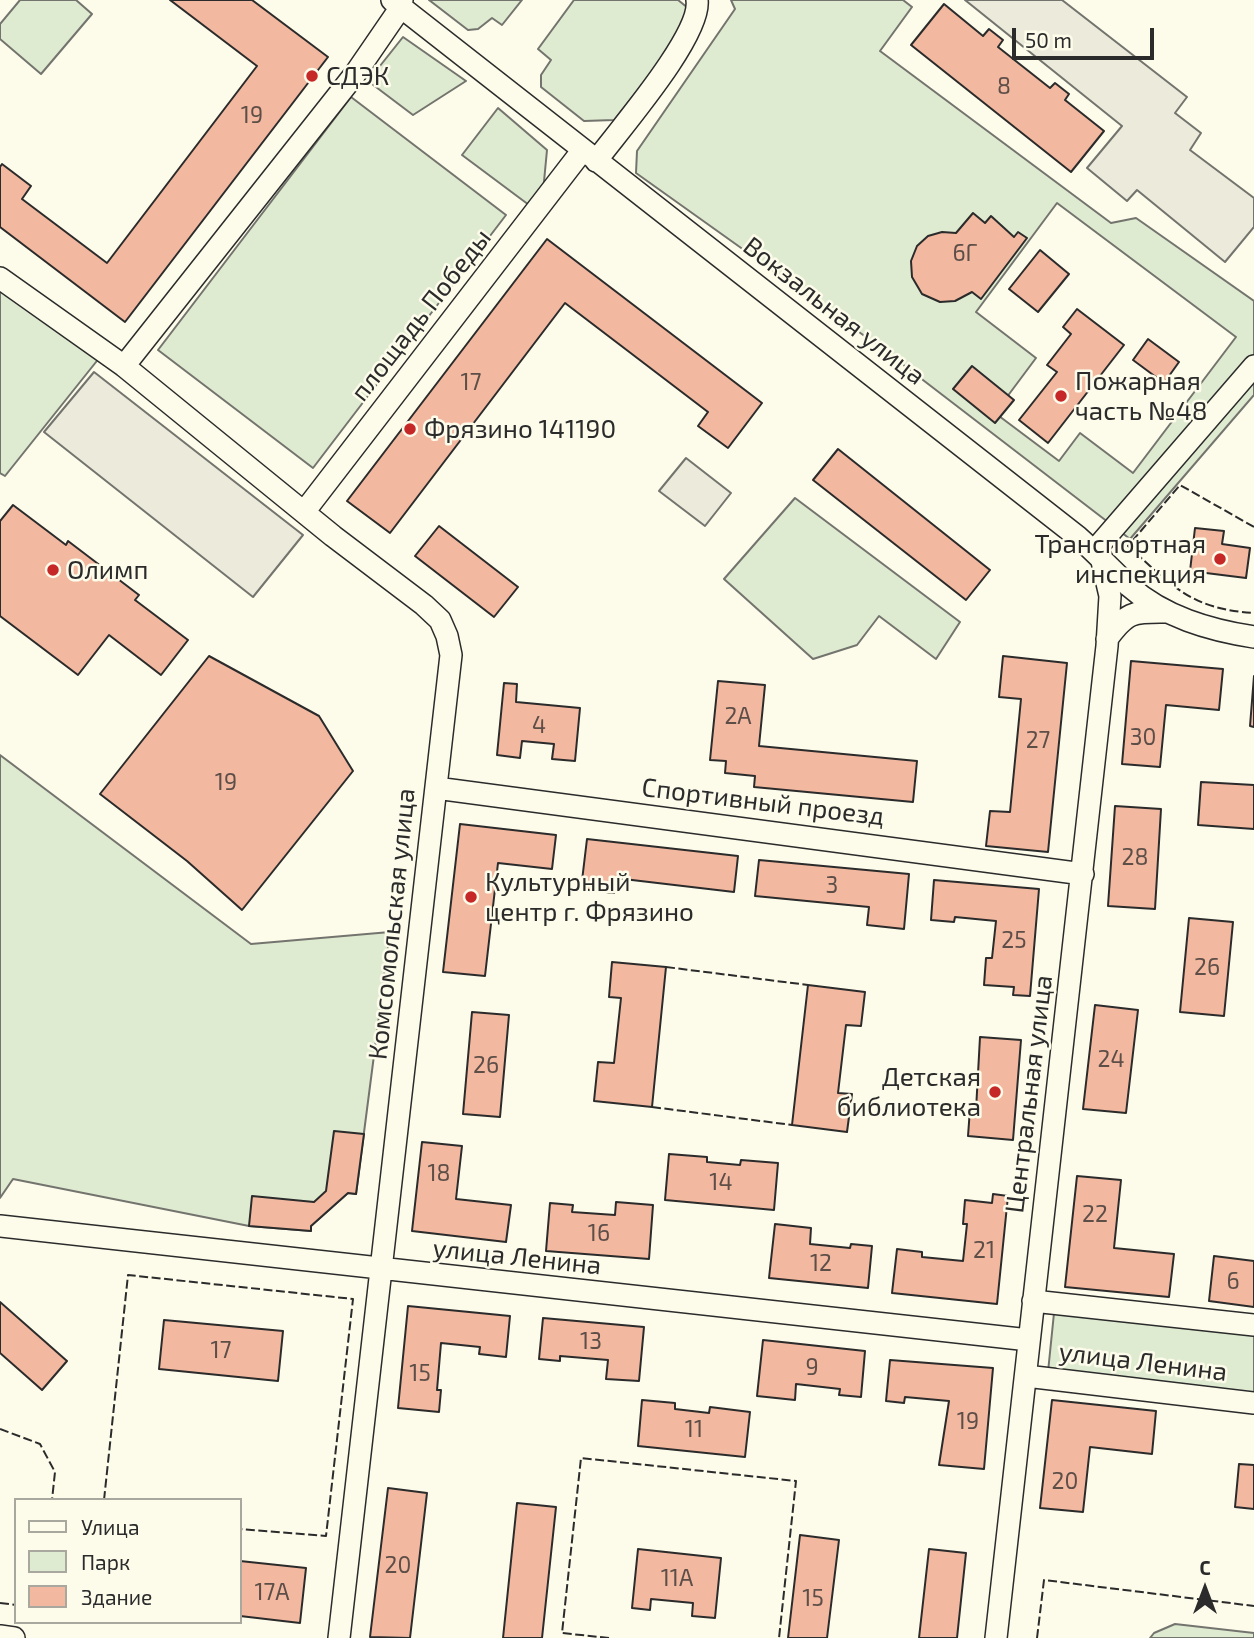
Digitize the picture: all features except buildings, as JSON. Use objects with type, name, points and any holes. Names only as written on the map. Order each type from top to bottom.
[{"type":"street","name":"площадь Победы","points":[[304,512],[690,33],[698,8],[697,0]]},
{"type":"street","name":"Вокзальная улица","points":[[399,2],[589,156],[1097,554],[1131,588],[1168,612],[1207,628],[1254,637]]},
{"type":"street","points":[[124,366],[355,74],[399,2]]},
{"type":"street","name":"Комсомольская улица","points":[[0,278],[124,366],[424,605],[443,628],[451,655],[339,1638]]},
{"type":"street","points":[[1097,554],[1254,366]]},
{"type":"street","name":"Центральная улица","points":[[996,1638],[1107,639],[1110,596],[1097,554]]},
{"type":"street","points":[[1107,639],[1122,618],[1135,612],[1168,612]]},
{"type":"street","name":"Спортивный проезд","points":[[436,788],[1083,874]]},
{"type":"street","name":"улица Ленина","points":[[0,1226],[1029,1340]]},
{"type":"street","name":"улица Ленина","points":[[1033,1301],[1254,1325]]},
{"type":"street","name":"улица Ленина","points":[[1026,1376],[1254,1403]]},
{"type":"street","points":[[0,1636],[13,1638]]},
{"type":"green space","points":[[20,0],[76,0],[92,14],[41,74],[0,39],[0,24]]},
{"type":"green space","points":[[429,0],[522,0],[502,25],[492,18],[478,29],[468,30]]},
{"type":"green space","points":[[574,0],[678,0],[688,8],[680,36],[614,120],[584,121],[541,87],[541,75],[551,60],[538,49]]},
{"type":"green space","points":[[731,0],[903,0],[912,7],[880,51],[1111,223],[1136,218],[1254,301],[1254,395],[1130,539],[880,347],[636,173],[637,151],[735,9]],"holes":[[[1057,203],[1236,337],[1133,473],[1080,433],[1059,461],[995,413],[1036,358],[976,312]]]},
{"type":"green space","points":[[403,37],[466,81],[413,115],[368,81]]},
{"type":"green space","points":[[351,97],[506,215],[313,468],[158,350]]},
{"type":"green space","points":[[498,108],[547,150],[543,192],[529,205],[462,155]]},
{"type":"green space","points":[[0,288],[104,352],[5,476],[0,473]]},
{"type":"green space","points":[[795,498],[960,622],[936,659],[879,616],[857,645],[813,659],[724,579]]},
{"type":"green space","points":[[0,755],[251,944],[390,932],[356,1194],[348,1193],[311,1226],[311,1231],[249,1226],[13,1179],[0,1198]]},
{"type":"green space","points":[[1054,1313],[1254,1335],[1254,1395],[1048,1372]]},
{"type":"green space","points":[[1175,1624],[1254,1633],[1254,1638],[1150,1638],[1154,1633]]},
{"type":"shaded area","points":[[965,0],[1062,0],[1187,97],[1175,113],[1201,133],[1190,150],[1254,198],[1254,227],[1225,262],[1137,190],[1127,201],[1087,168],[1122,126]]},
{"type":"shaded area","points":[[94,372],[303,535],[253,597],[44,432]]},
{"type":"shaded area","points":[[686,458],[731,493],[705,526],[659,491]]},
{"type":"fence","points":[[1254,527],[1180,485],[1128,546],[1171,584],[1198,601],[1232,611],[1254,613]]},
{"type":"fence","points":[[666,967],[808,985]]},
{"type":"fence","points":[[652,1107],[792,1125]]},
{"type":"fence","points":[[104,1498],[128,1275],[353,1299],[326,1536],[242,1529]]},
{"type":"fence","points":[[0,1429],[40,1444],[55,1472],[52,1498]]},
{"type":"fence","points":[[609,1638],[562,1633],[581,1458],[796,1481],[779,1638]]},
{"type":"fence","points":[[1037,1638],[1044,1580],[1254,1606]]},
{"type":"fence","points":[[0,1603],[14,1605]]},
{"type":"place","name":"СДЭК","points":[[312,76]]},
{"type":"place","name":"Пожарная часть №48","points":[[1061,396]]},
{"type":"place","name":"Фрязино 141190","points":[[410,429]]},
{"type":"place","name":"Транспортная инспекция","points":[[1220,559]]},
{"type":"place","name":"Олимп","points":[[53,570]]},
{"type":"place","name":"Культурный центр г. Фрязино","points":[[471,897]]},
{"type":"place","name":"Детская библиотека","points":[[995,1092]]}]
